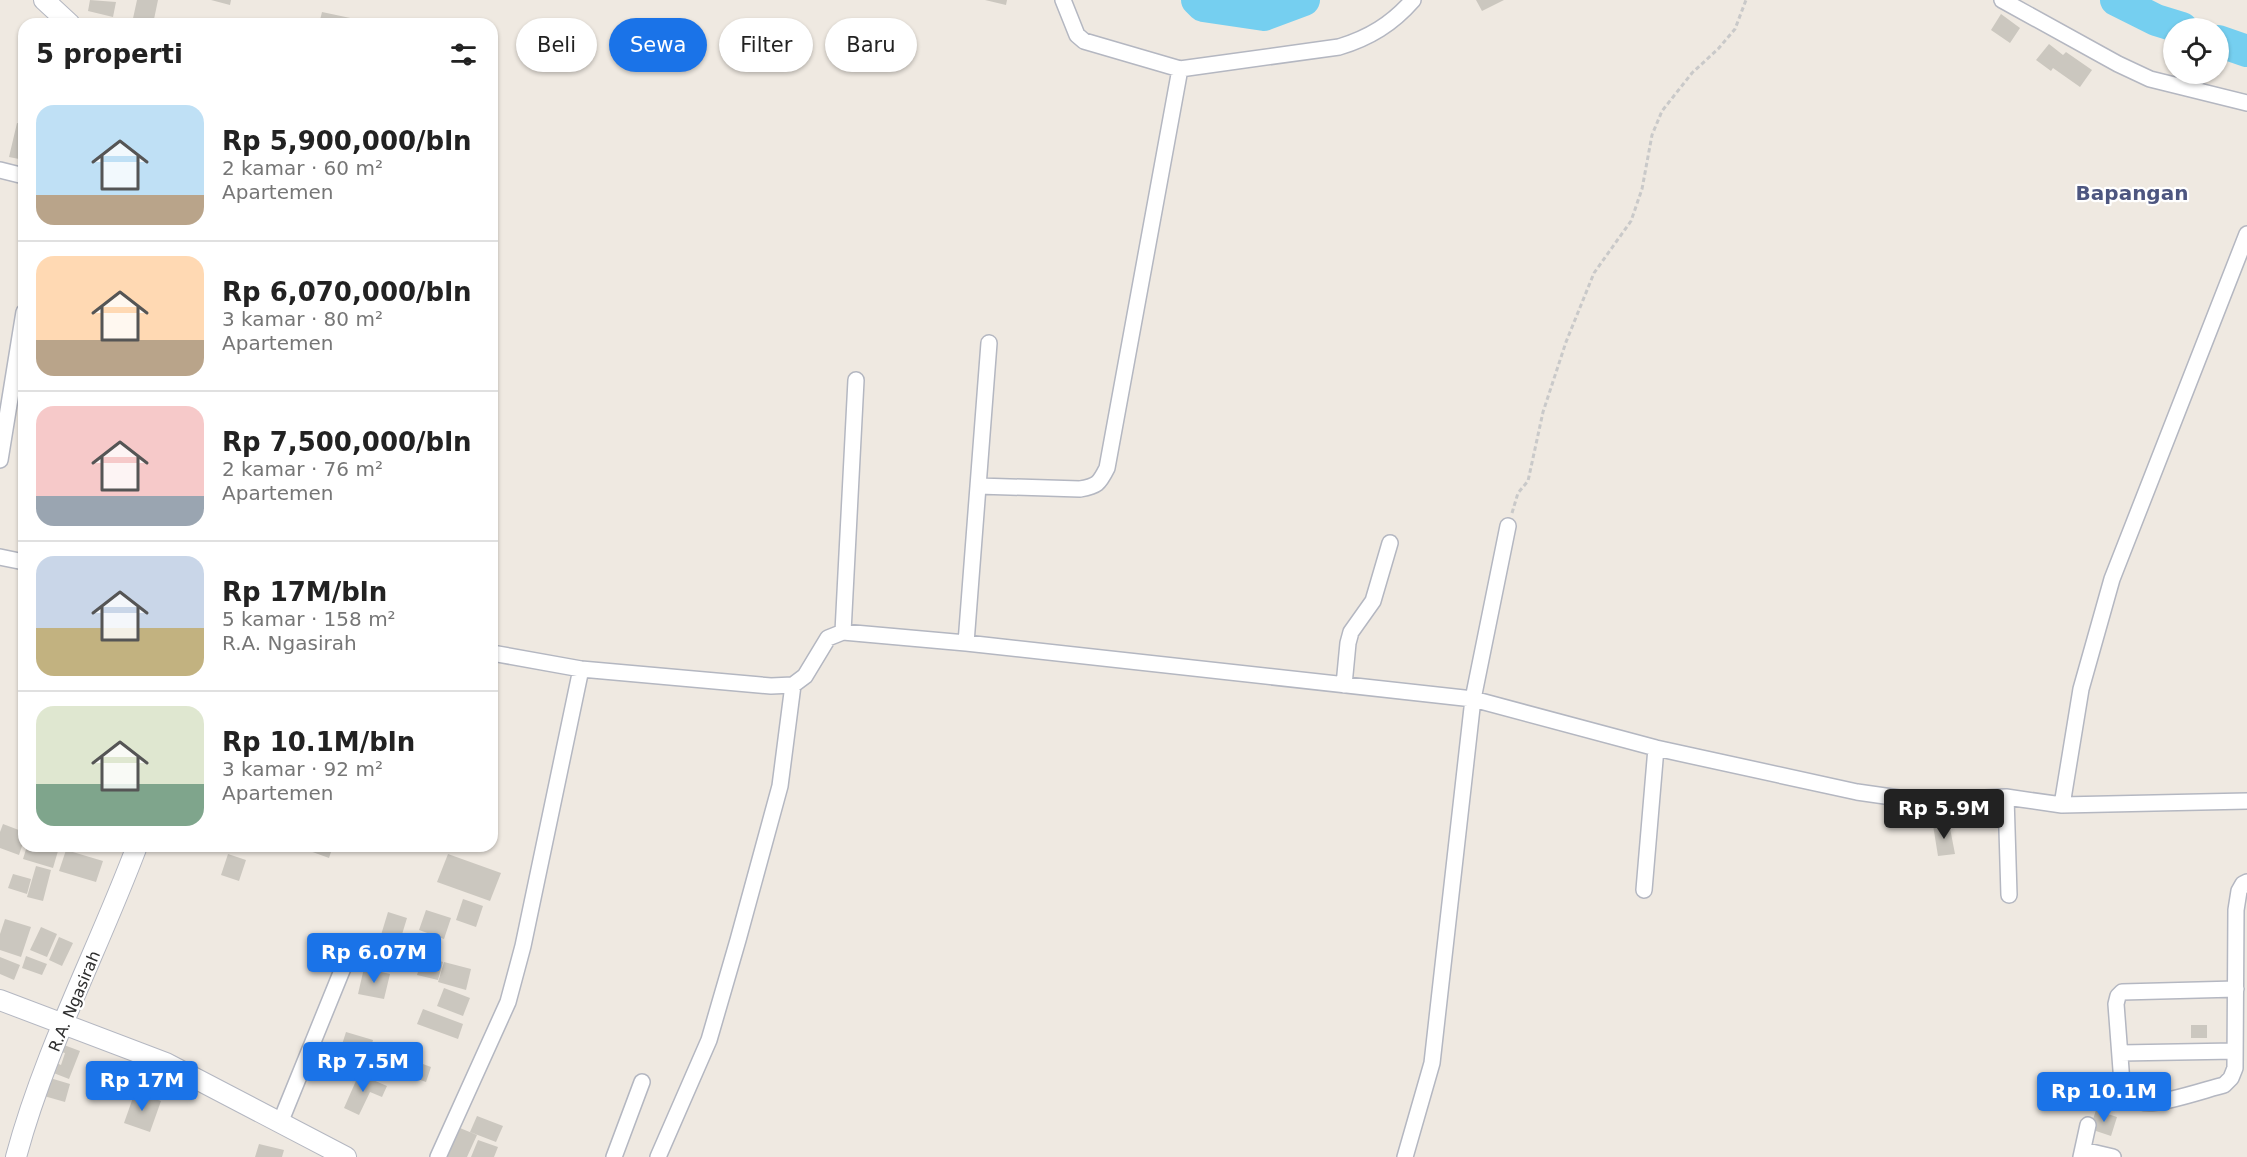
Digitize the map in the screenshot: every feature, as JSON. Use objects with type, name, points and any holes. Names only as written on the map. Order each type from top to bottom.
[{"type":"street","points":[[44,0],[64,18]]},
{"type":"street","points":[[1062,0],[1077,36],[1084,41],[1180,69],[1354,43],[1375,33],[1395,19],[1413,0]]},
{"type":"street","points":[[2002,0],[2150,79],[2247,103]]},
{"type":"street","points":[[978,486],[1080,489],[1100,483],[1107,468],[1180,69]]},
{"type":"street","points":[[0,170],[18,174]]},
{"type":"street","points":[[2062,805],[2081,689],[2112,579],[2247,234]]},
{"type":"street","points":[[966,643],[989,343]]},
{"type":"street","points":[[0,460],[18,349]]},
{"type":"street","points":[[843,632],[856,380]]},
{"type":"street","points":[[1405,1157],[1432,1063],[1473,699],[1508,526]]},
{"type":"street","points":[[1344,685],[1351,632],[1373,601],[1390,543]]},
{"type":"street","points":[[0,557],[18,561]]},
{"type":"street","points":[[498,654],[581,669],[771,686],[793,685],[805,676],[828,638],[843,632],[966,643],[1473,699],[1656,748],[1857,792],[1920,801],[2006,797],[2062,805],[2247,801]]},
{"type":"street","points":[[438,1157],[508,1002],[523,945],[581,669]]},
{"type":"street","points":[[658,1157],[709,1040],[732,962],[780,786],[793,685]]},
{"type":"street","points":[[1644,890],[1656,748]]},
{"type":"street","points":[[2006,797],[2009,895]]},
{"type":"street","name":"R.A. Ngasirah","points":[[16,1157],[62,1025],[112,914],[135,852]]},
{"type":"street","points":[[2236,989],[2122,992],[2115,1004],[2122,1083],[2128,1094],[2144,1103],[2162,1101],[2224,1085],[2231,1078],[2235,1068],[2235,1051],[2241,1017],[2236,989],[2241,944],[2236,910],[2239,891],[2247,882]]},
{"type":"street","points":[[280,1123],[343,968]]},
{"type":"street","points":[[0,1000],[166,1063],[346,1157]]},
{"type":"street","points":[[2120,1053],[2235,1051]]},
{"type":"street","points":[[614,1157],[642,1082]]},
{"type":"street","points":[[2088,1125],[2082,1154],[2114,1157]]},
{"type":"path","points":[[1508,526],[1518,493],[1528,481],[1543,412],[1566,342],[1594,273],[1630,221],[1642,189],[1657,122],[1674,94],[1735,29],[1746,0]]},
{"type":"building","points":[[90,0],[116,2],[113,17],[88,11]]},
{"type":"building","points":[[137,0],[158,0],[154,18],[133,18]]},
{"type":"building","points":[[211,0],[231,0],[230,5]]},
{"type":"building","points":[[985,0],[1007,0],[1006,5]]},
{"type":"building","points":[[1476,0],[1504,0],[1482,11]]},
{"type":"building","points":[[322,12],[350,18],[320,18]]},
{"type":"building","points":[[2001,14],[2020,28],[2010,43],[1991,30]]},
{"type":"building","points":[[2049,44],[2063,55],[2066,52],[2092,70],[2080,87],[2053,68],[2051,71],[2036,60]]},
{"type":"building","points":[[17,123],[18,123],[18,159],[9,157]]},
{"type":"building","points":[[1949,823],[1955,854],[1938,856],[1933,825]]},
{"type":"building","points":[[3,824],[18,830],[19,855],[0,848],[0,832]]},
{"type":"building","points":[[25,852],[58,852],[53,868],[23,859]]},
{"type":"building","points":[[65,852],[103,861],[96,882],[59,871]]},
{"type":"building","points":[[312,852],[331,852],[329,858]]},
{"type":"building","points":[[228,854],[246,860],[239,881],[221,875]]},
{"type":"building","points":[[448,854],[501,873],[490,901],[437,882]]},
{"type":"building","points":[[36,866],[51,870],[43,901],[27,897]]},
{"type":"building","points":[[13,874],[31,879],[27,894],[8,888]]},
{"type":"building","points":[[463,899],[483,906],[476,927],[456,920]]},
{"type":"building","points":[[426,910],[451,918],[444,939],[419,930]]},
{"type":"building","points":[[388,912],[407,918],[400,941],[381,935]]},
{"type":"building","points":[[5,919],[31,927],[21,957],[0,950],[0,934]]},
{"type":"building","points":[[41,927],[57,934],[47,957],[30,950]]},
{"type":"building","points":[[59,937],[73,943],[62,966],[49,960]]},
{"type":"building","points":[[407,939],[425,945],[420,961],[401,955]]},
{"type":"building","points":[[26,956],[47,964],[42,975],[22,968]]},
{"type":"building","points":[[423,956],[443,962],[438,980],[417,975]]},
{"type":"building","points":[[0,957],[20,965],[14,980],[0,974]]},
{"type":"building","points":[[444,962],[471,969],[466,990],[438,982]]},
{"type":"building","points":[[364,968],[390,974],[384,999],[358,994]]},
{"type":"building","points":[[444,988],[470,998],[463,1016],[437,1006]]},
{"type":"building","points":[[423,1009],[463,1024],[458,1039],[417,1024]]},
{"type":"building","points":[[2191,1025],[2207,1025],[2207,1038],[2191,1038]]},
{"type":"building","points":[[346,1032],[373,1040],[366,1065],[338,1057]]},
{"type":"building","points":[[64,1045],[80,1051],[69,1079],[51,1072],[54,1062],[61,1065],[65,1053],[61,1052]]},
{"type":"building","points":[[404,1057],[431,1067],[426,1082],[398,1072]]},
{"type":"building","points":[[359,1074],[387,1086],[382,1097],[370,1092],[359,1115],[344,1108]]},
{"type":"building","points":[[50,1078],[70,1084],[65,1102],[44,1096]]},
{"type":"building","points":[[135,1092],[161,1101],[150,1132],[124,1123]]},
{"type":"building","points":[[2096,1110],[2117,1117],[2111,1136],[2090,1129]]},
{"type":"building","points":[[477,1116],[503,1126],[496,1142],[470,1132]]},
{"type":"building","points":[[455,1126],[477,1135],[467,1157],[441,1157]]},
{"type":"building","points":[[478,1140],[498,1147],[494,1157],[471,1157]]},
{"type":"building","points":[[259,1144],[284,1150],[282,1157],[255,1157]]},
{"type":"waterway","points":[[1197,0],[1203,6],[1264,15],[1304,0]]},
{"type":"waterway","points":[[2116,0],[2163,22]]},
{"type":"waterway","points":[[2229,45],[2247,51]]},
{"type":"district","name":"Bapangan","points":[[2132,193]]}]
